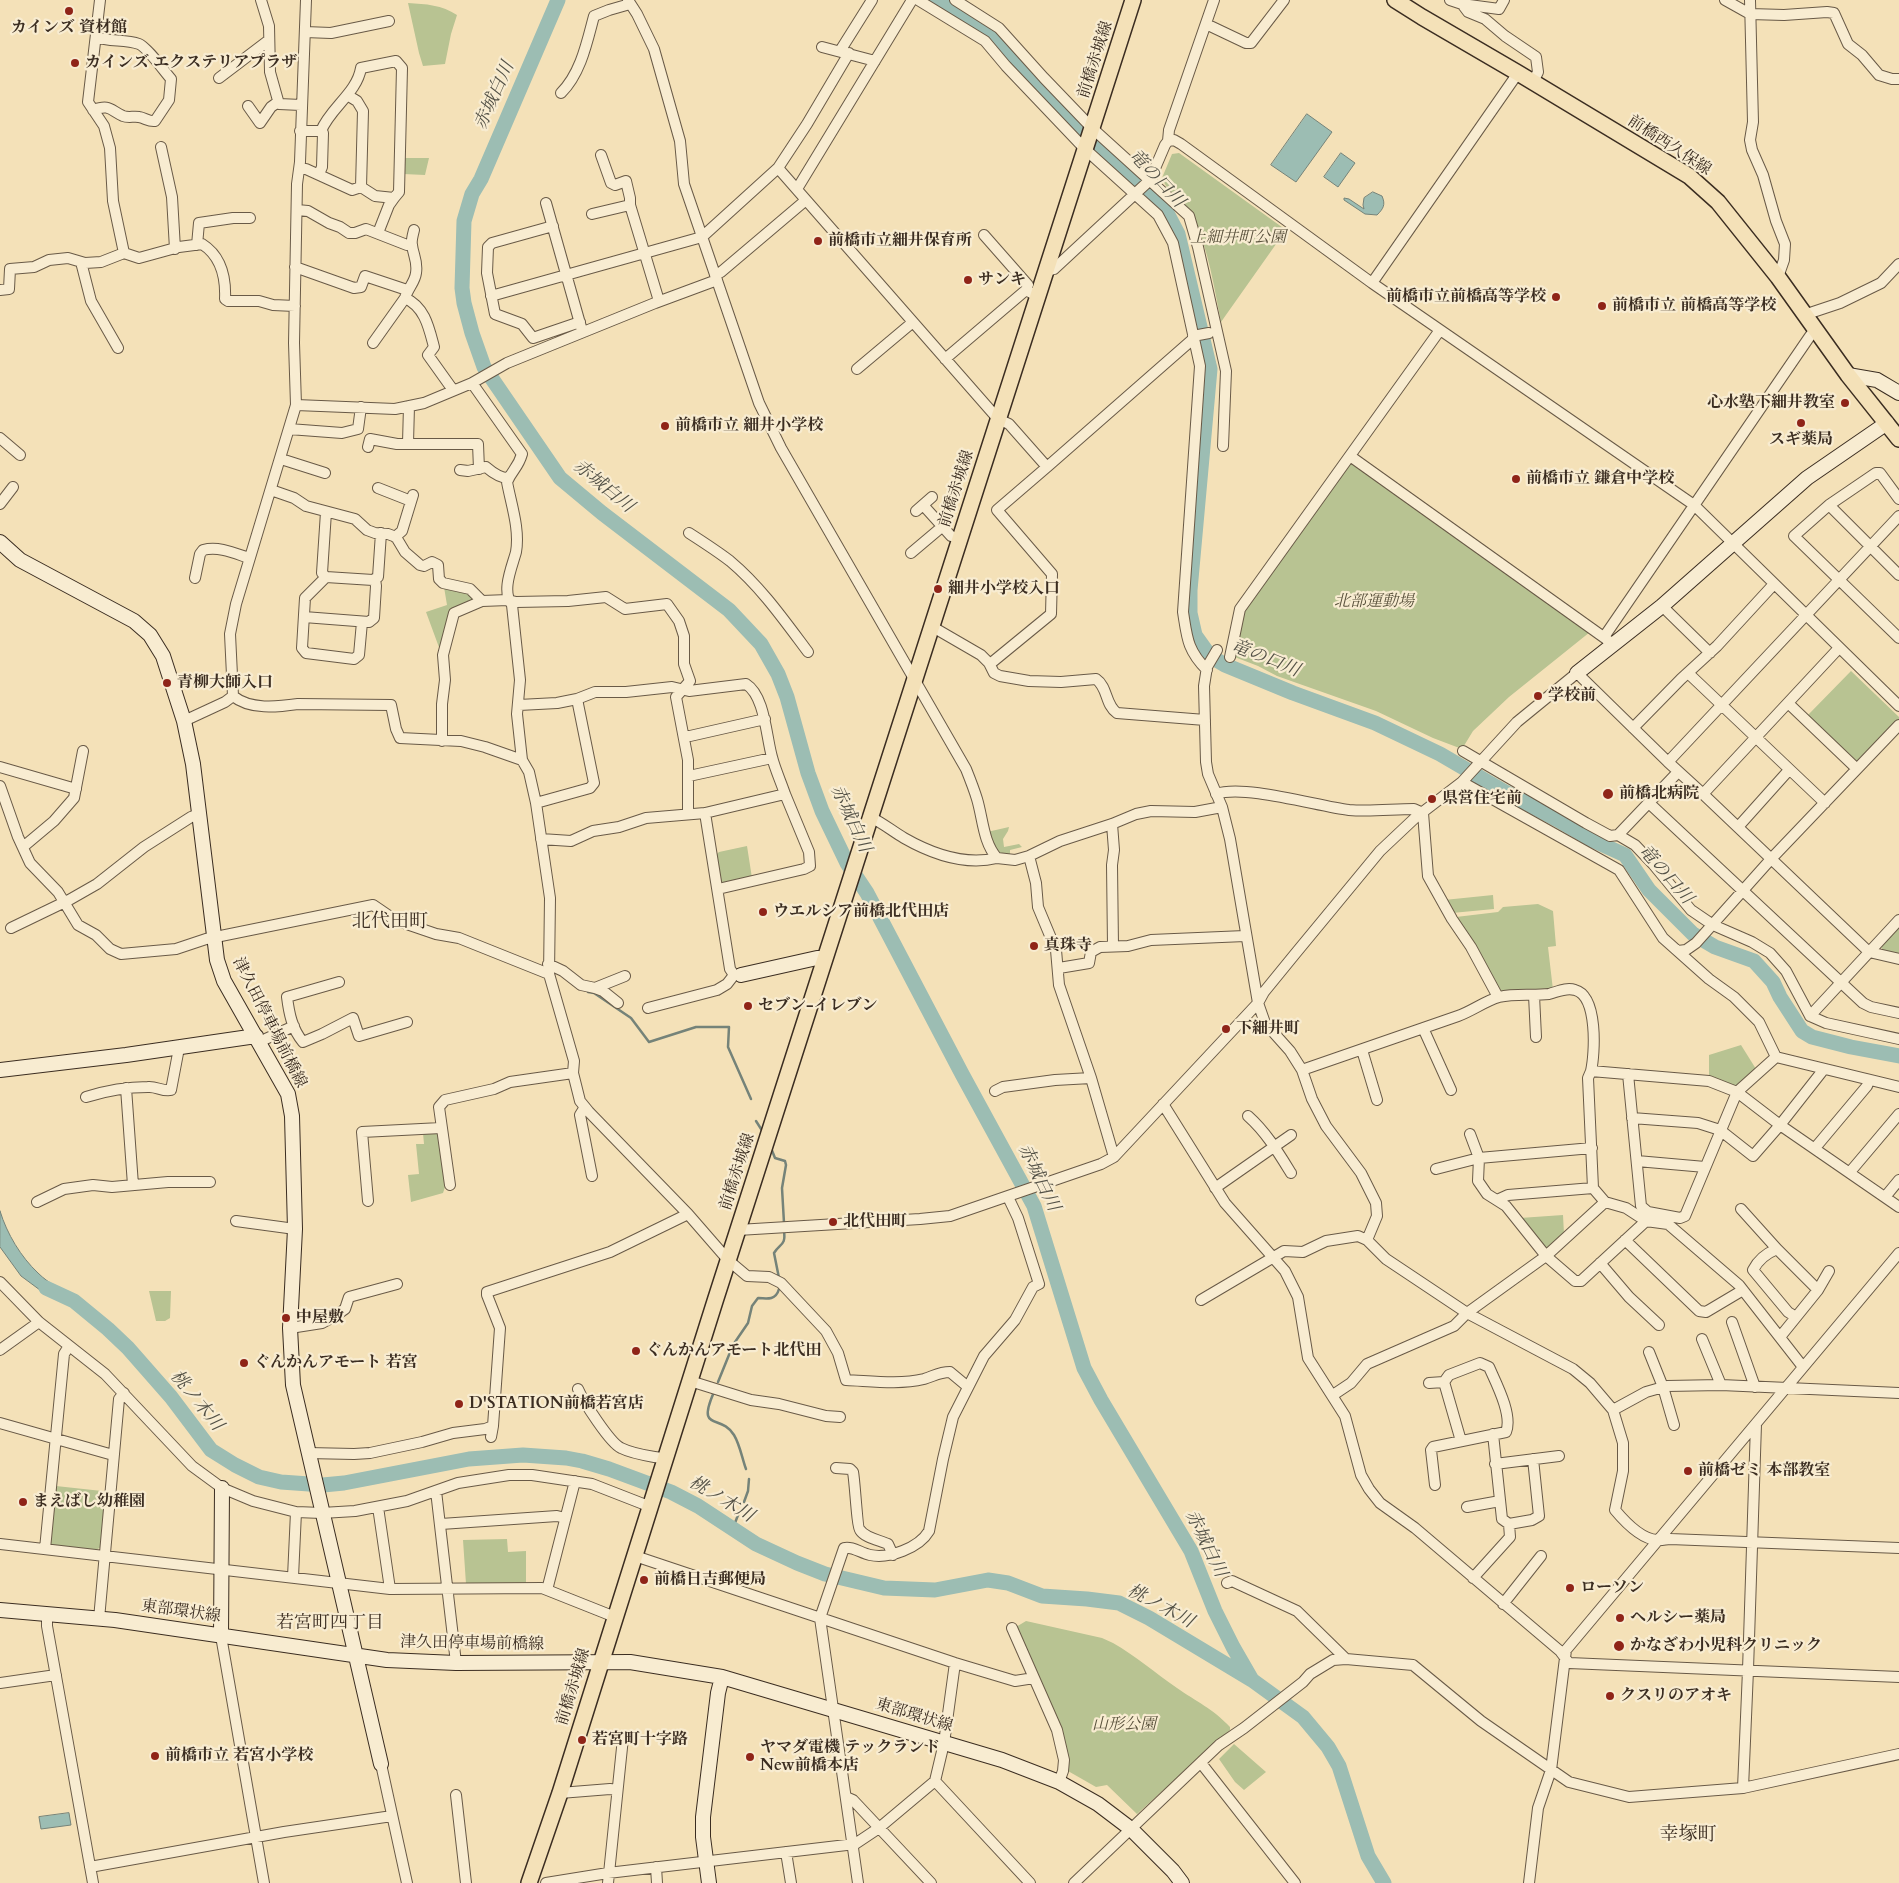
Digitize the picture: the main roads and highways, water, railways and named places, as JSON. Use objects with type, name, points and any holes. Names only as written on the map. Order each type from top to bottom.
[{"type":"main road","name":"前橋赤城線","points":[[529,1883],[560,1793],[728,1260],[998,419],[1032,293],[1046,271],[1133,0]]},
{"type":"main road","name":"前橋西久保線","points":[[1395,0],[1422,18],[1518,73],[1689,176],[1718,202],[1778,277],[1848,375],[1899,439]]},
{"type":"water","points":[[1307,114],[1332,132],[1296,182],[1271,165]]},
{"type":"water","points":[[1341,153],[1355,163],[1338,187],[1324,177]]},
{"type":"water","points":[[1373,192],[1382,196],[1384,202],[1382,209],[1377,215],[1365,214],[1344,200],[1344,198],[1349,199],[1364,209],[1364,198]]},
{"type":"water","points":[[0,1211],[11,1237],[32,1267],[47,1281],[77,1299],[44,1293],[21,1276],[0,1247]]},
{"type":"water","points":[[69,1813],[71,1825],[41,1829],[39,1817]]},
{"type":"waterway","name":"赤城白川","points":[[558,0],[481,179],[472,194],[464,221],[462,288],[464,303],[484,367],[560,478],[602,513],[729,610],[761,644],[778,674],[787,697],[808,773],[822,811],[847,863],[867,893],[1034,1206],[1084,1368],[1191,1551],[1215,1611],[1252,1680]]},
{"type":"waterway","name":"竜の口川","points":[[934,0],[992,33],[1078,127],[1167,213],[1178,234],[1210,369],[1190,590],[1190,613],[1195,635],[1210,656],[1225,665],[1293,693],[1375,723],[1440,754],[1592,840],[1625,855],[1649,890],[1693,934],[1715,947],[1754,961],[1773,982],[1780,997],[1802,1031],[1812,1037],[1899,1056]]},
{"type":"waterway","points":[[588,992],[594,993],[631,1018],[649,1042],[696,1027],[729,1027],[728,1047],[751,1099]]},
{"type":"waterway","points":[[756,1121],[763,1132]]},
{"type":"waterway","points":[[771,1148],[775,1158],[785,1161],[786,1165],[782,1188],[784,1223]]},
{"type":"waterway","points":[[779,1278],[774,1253],[783,1242],[784,1231]]},
{"type":"waterway","name":"桃ノ木川","points":[[46,1288],[74,1301],[128,1348],[171,1397],[211,1450],[259,1477],[281,1482],[323,1485],[344,1483],[469,1459],[523,1455],[566,1458],[609,1469],[671,1492],[698,1506],[756,1544],[825,1574],[884,1588],[935,1590],[988,1580],[1008,1583],[1042,1596],[1119,1603],[1149,1618],[1252,1680],[1303,1717],[1328,1747],[1339,1766],[1368,1856],[1384,1883]]},
{"type":"waterway","points":[[718,1382],[733,1345],[748,1323],[752,1306],[758,1298],[774,1297],[779,1289]]},
{"type":"waterway","points":[[714,1392],[709,1405],[709,1418],[729,1429],[734,1435],[746,1469]]},
{"type":"waterway","points":[[744,1502],[748,1491],[749,1479]]},
{"type":"waterway","points":[[733,1528],[740,1510]]},
{"type":"place","name":"カインズ 資材館","points":[[69,11]]},
{"type":"place","name":"カインズ エクステリアプラザ","points":[[75,63]]},
{"type":"place","name":"前橋市立細井保育所","points":[[818,241]]},
{"type":"place","name":"サンキ","points":[[968,280]]},
{"type":"place","name":"前橋市立前橋高等学校","points":[[1556,297]]},
{"type":"place","name":"前橋市立 前橋高等学校","points":[[1602,306]]},
{"type":"place","name":"心水塾下細井教室","points":[[1845,403]]},
{"type":"place","name":"スギ薬局","points":[[1801,423]]},
{"type":"place","name":"前橋市立 細井小学校","points":[[665,426]]},
{"type":"place","name":"前橋市立 鎌倉中学校","points":[[1516,479]]},
{"type":"place","name":"細井小学校入口","points":[[938,589]]},
{"type":"place","name":"青柳大師入口","points":[[167,683]]},
{"type":"place","name":"学校前","points":[[1538,696]]},
{"type":"place","name":"前橋北病院","points":[[1608,794]]},
{"type":"place","name":"県営住宅前","points":[[1432,799]]},
{"type":"place","name":"ウエルシア前橋北代田店","points":[[763,912]]},
{"type":"place","name":"真珠寺","points":[[1034,946]]},
{"type":"place","name":"セブン-イレブン","points":[[748,1006]]},
{"type":"place","name":"下細井町","points":[[1226,1029]]},
{"type":"place","name":"北代田町","points":[[833,1222]]},
{"type":"place","name":"中屋敷","points":[[286,1318]]},
{"type":"place","name":"ぐんかんアモート北代田","points":[[636,1351]]},
{"type":"place","name":"ぐんかんアモート 若宮","points":[[244,1363]]},
{"type":"place","name":"D'STATION前橋若宮店","points":[[459,1404]]},
{"type":"place","name":"前橋ゼミ 本部教室","points":[[1688,1471]]},
{"type":"place","name":"まえばし幼稚園","points":[[23,1502]]},
{"type":"place","name":"前橋日吉郵便局","points":[[644,1580]]},
{"type":"place","name":"ローソン","points":[[1570,1588]]},
{"type":"place","name":"ヘルシー薬局","points":[[1620,1618]]},
{"type":"place","name":"かなざわ小児科クリニック","points":[[1619,1646]]},
{"type":"place","name":"クスリのアオキ","points":[[1610,1696]]},
{"type":"place","name":"若宮町十字路","points":[[582,1740]]},
{"type":"place","name":"前橋市立 若宮小学校","points":[[155,1756]]},
{"type":"place","name":"ヤマダ電機 テックランド New前橋本店","points":[[750,1757]]},
{"type":"district","name":"北代田町","points":[[390,923]]},
{"type":"district","name":"若宮町四丁目","points":[[330,1624]]},
{"type":"district","name":"幸塚町","points":[[1688,1836]]},
{"type":"park label","name":"上細井町公園","points":[[1238,238]]},
{"type":"park label","name":"北部運動場","points":[[1374,602]]},
{"type":"park label","name":"山形公園","points":[[1124,1725]]}]
